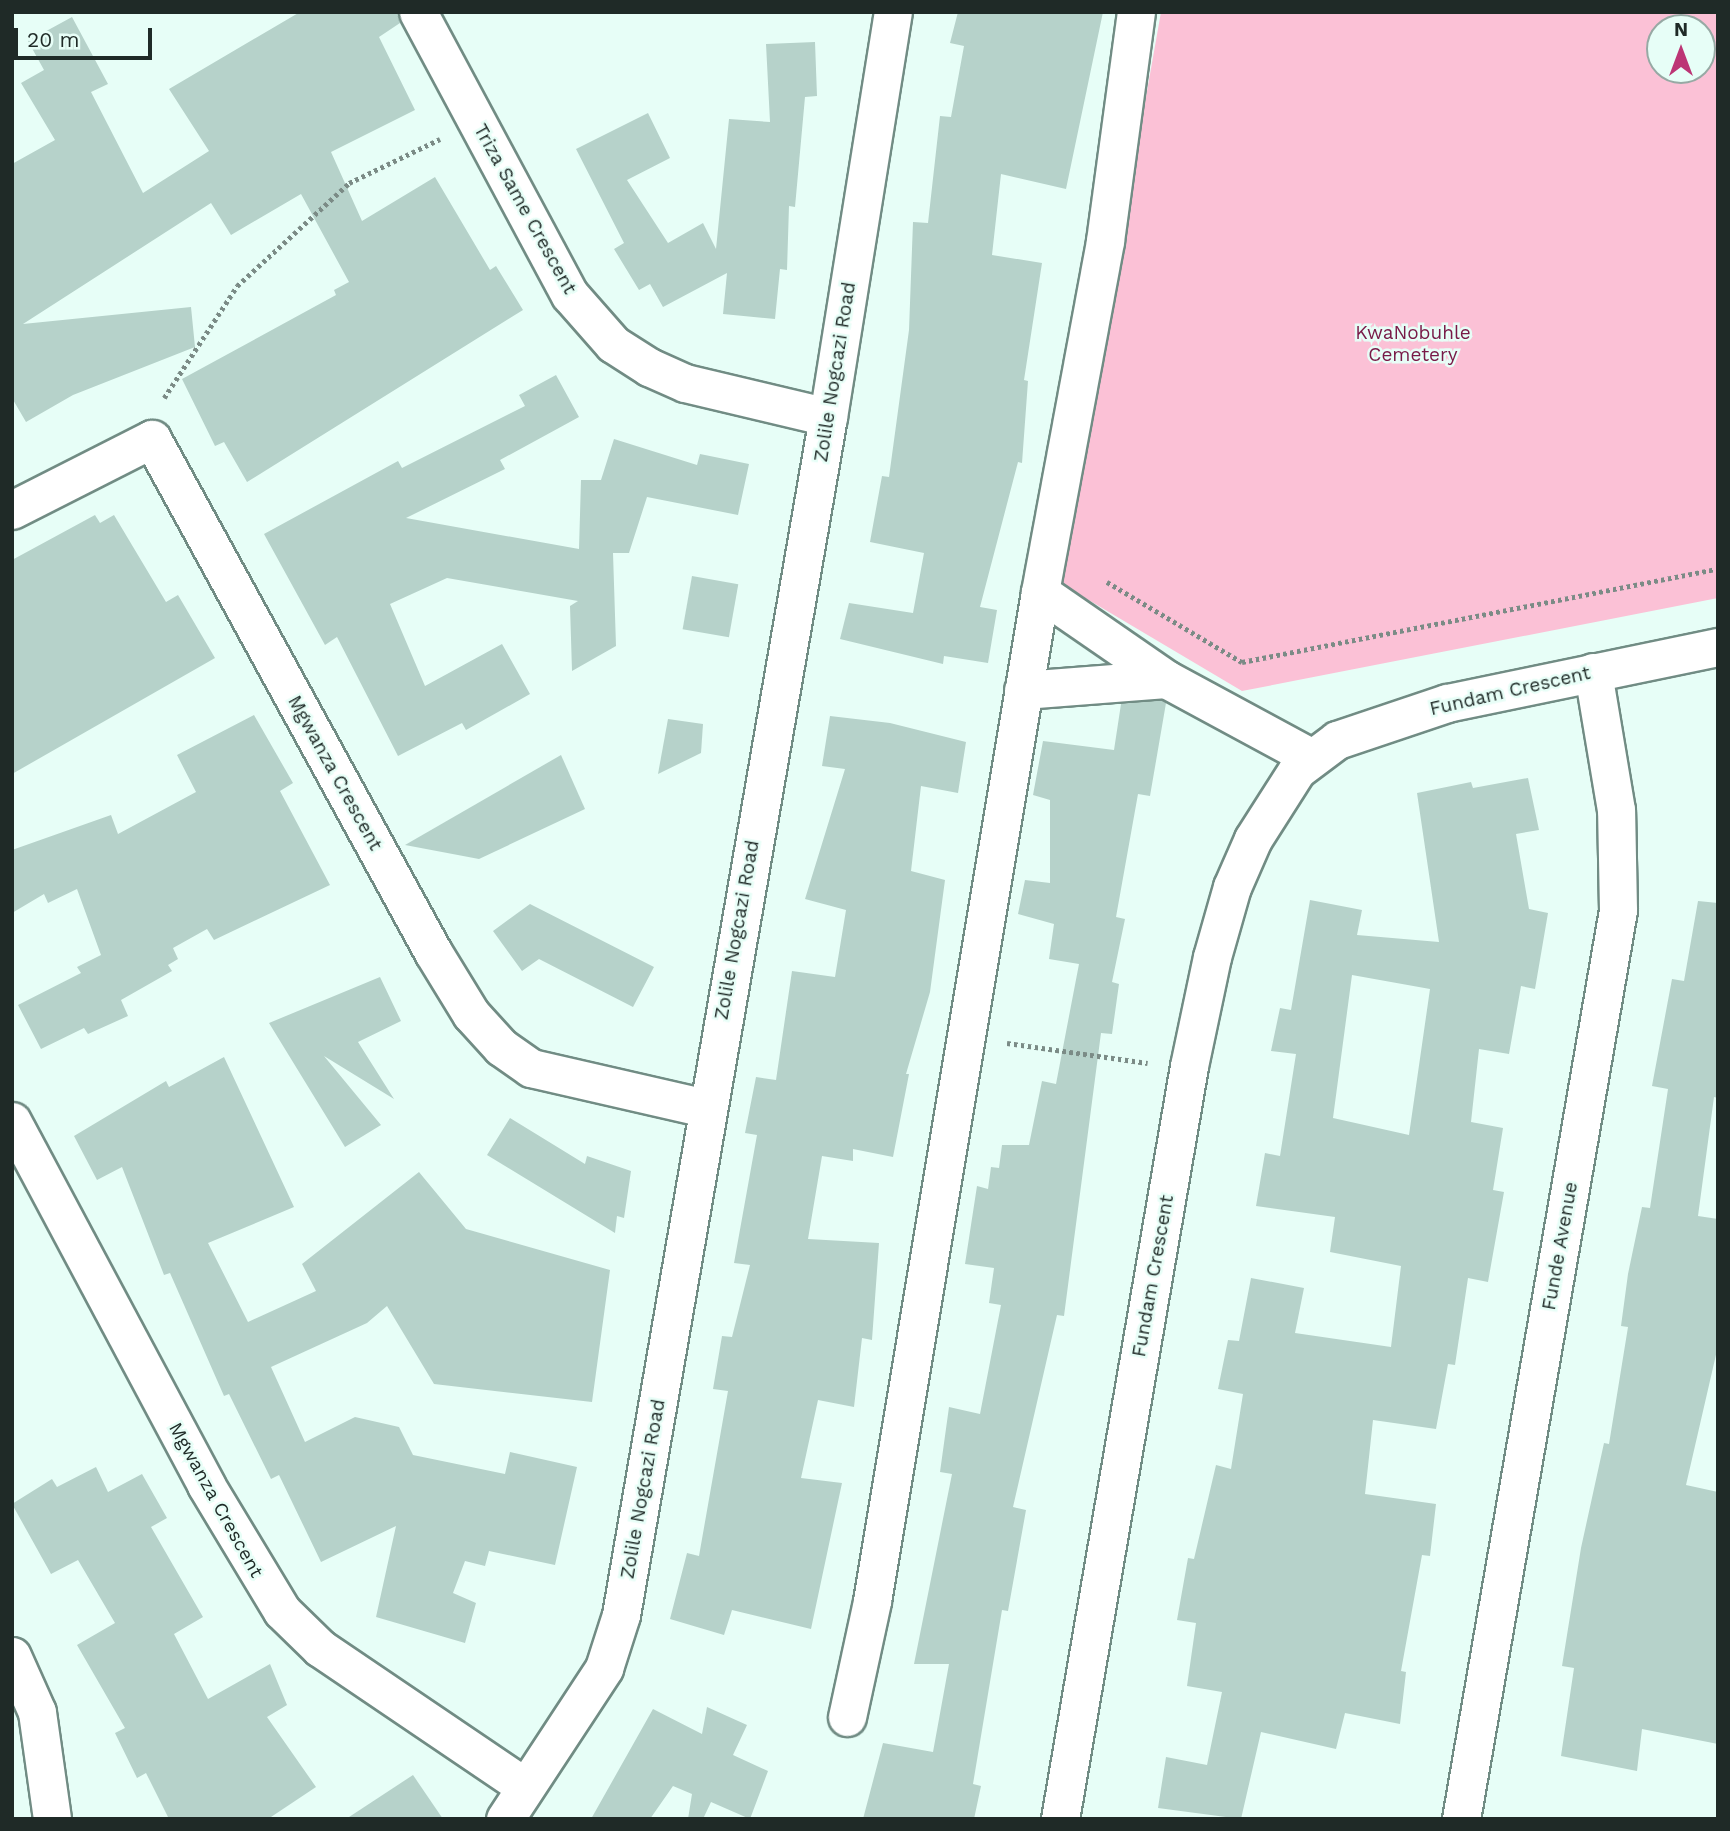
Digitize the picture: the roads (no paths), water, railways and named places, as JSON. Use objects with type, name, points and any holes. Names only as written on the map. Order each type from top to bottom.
[{"type":"street","name":"Triza Same Crescent","points":[[418,12],[570,295],[613,344],[649,367],[685,383],[828,417]]},
{"type":"street","name":"Zolile Nogcazi Road","points":[[505,1819],[604,1668],[621,1615],[705,1108],[828,417],[892,12]]},
{"type":"street","points":[[847,1717],[872,1601],[1023,690],[1105,241],[1136,12]]},
{"type":"street","name":"Mgwanza Crescent","points":[[12,510],[152,439],[433,952],[471,1014],[501,1047],[530,1068],[705,1108]]},
{"type":"street","points":[[1040,592],[1166,679],[1310,757]]},
{"type":"street","name":"Fundam Crescent","points":[[1060,1819],[1189,1066],[1232,887],[1253,839],[1310,757],[1338,740],[1447,703],[1718,647]]},
{"type":"street","name":"Funde Avenue","points":[[1461,1819],[1618,910],[1616,810],[1593,673]]},
{"type":"street","points":[[1023,690],[1166,679]]},
{"type":"street","name":"Mgwanza Crescent","points":[[12,1121],[206,1485],[282,1611],[320,1648],[525,1787]]},
{"type":"street","points":[[12,1656],[37,1712],[52,1819]]},
{"type":"park label","name":"KwaNobuhle Cemetery","points":[[1413,344]]}]
